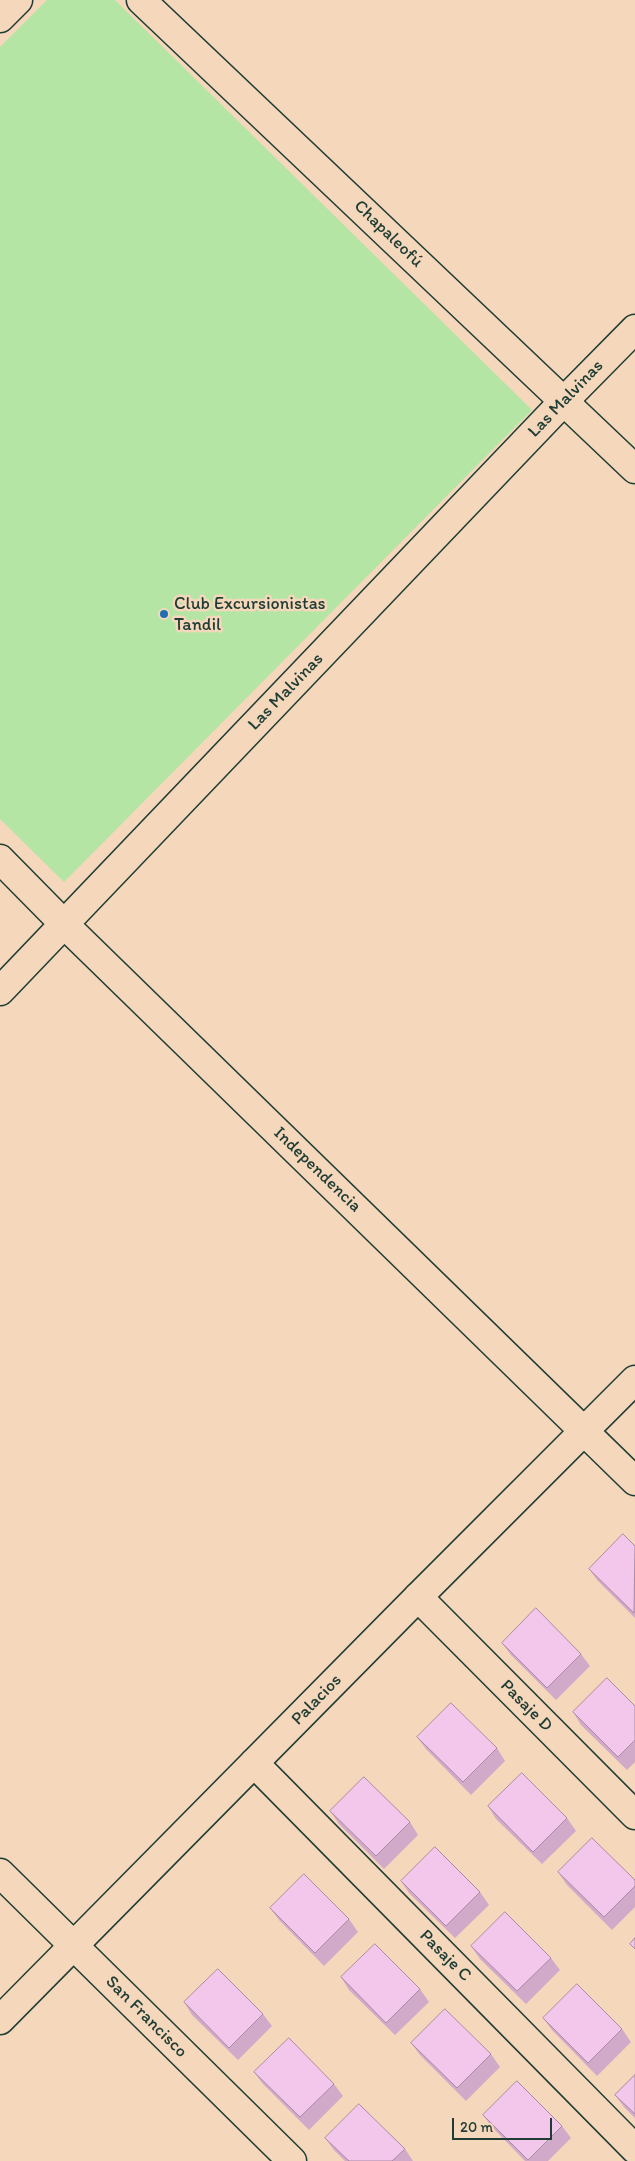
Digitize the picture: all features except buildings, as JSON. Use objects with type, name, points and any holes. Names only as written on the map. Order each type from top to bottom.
[{"type":"street","points":[[0,18],[18,0]]},
{"type":"street","name":"Chapaleofú","points":[[141,0],[635,469]]},
{"type":"street","name":"Las Malvinas","points":[[0,990],[635,329]]},
{"type":"street","name":"Independencia","points":[[0,859],[64,924],[635,1481]]},
{"type":"street","name":"Palacios","points":[[0,2020],[418,1596],[635,1380]]},
{"type":"street","name":"Pasaje D","points":[[418,1596],[635,1815]]},
{"type":"street","name":"Pasaje C","points":[[254,1763],[635,2149]]},
{"type":"street","name":"San Francisco","points":[[0,1873],[292,2161]]},
{"type":"green space","name":"Club Excursionistas Tandil","points":[[47,0],[115,0],[532,410],[64,882],[0,819],[0,47]]},
{"type":"place","name":"Club Excursionistas Tandil","points":[[164,614]]}]
